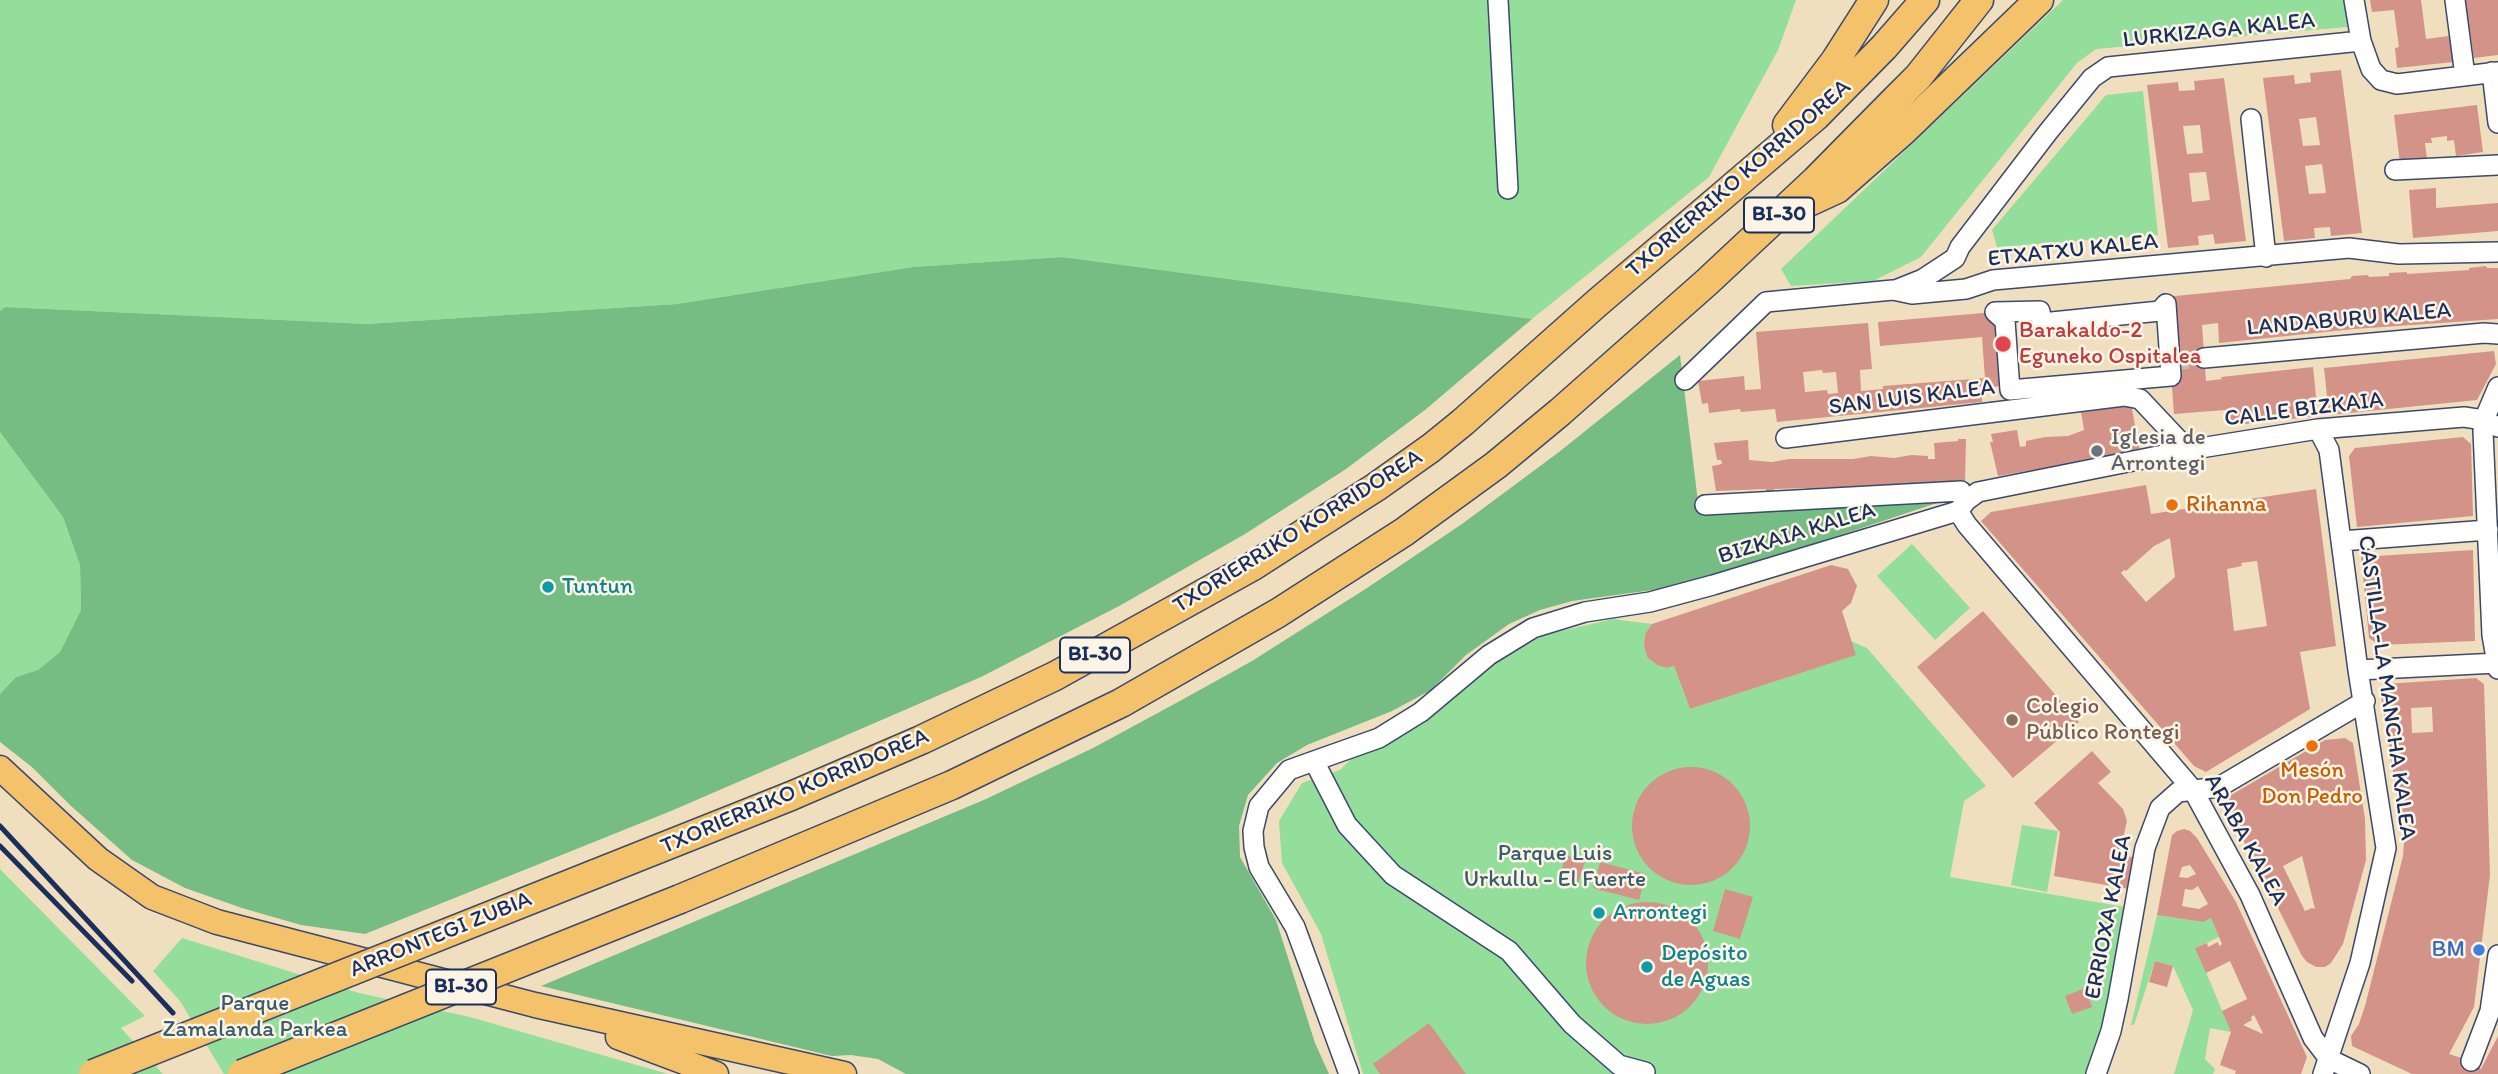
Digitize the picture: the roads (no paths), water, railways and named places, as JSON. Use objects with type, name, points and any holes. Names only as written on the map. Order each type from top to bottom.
[{"type":"highway","points":[[1730,191],[1808,98],[1874,0]]},
{"type":"highway","name":"TXORIERRIKO KORRIDOREA","points":[[595,874],[791,796],[921,740],[1087,660],[1253,566],[1376,487],[1431,448],[1816,116],[1884,47],[1925,0]]},
{"type":"highway","name":"TXORIERRIKO KORRIDOREA","points":[[242,1074],[680,899],[952,785],[1121,702],[1279,612],[1404,532],[1496,465],[1560,412],[1707,282],[1816,180],[1918,76],[1979,0]]},
{"type":"highway","points":[[1777,217],[1837,190],[1903,131],[2039,0]]},
{"type":"highway","name":"ARRONTEGI ZUBIA","points":[[93,1074],[595,874]]},
{"type":"main road","points":[[0,768],[98,859],[152,897],[217,922],[535,1005],[844,1074]]},
{"type":"main road","points":[[535,1005],[716,1074]]},
{"type":"street","points":[[1498,0],[1508,189]]},
{"type":"street","points":[[2354,0],[2361,41],[2371,69],[2381,80],[2398,84],[2495,72],[2498,124]]},
{"type":"street","points":[[2455,0],[2465,76]]},
{"type":"street","name":"LURKIZAGA KALEA","points":[[1893,290],[1923,279],[1955,258],[1960,247],[2092,78],[2108,67],[2361,41]]},
{"type":"street","points":[[2251,119],[2266,257]]},
{"type":"street","points":[[2395,170],[2498,165]]},
{"type":"street","name":"ETXATXU KALEA","points":[[1685,380],[1766,302],[1893,290],[1912,294],[1966,289],[1993,280],[2349,248],[2399,254],[2498,252]]},
{"type":"street","points":[[1955,258],[1965,273],[1973,278],[1993,280]]},
{"type":"street","points":[[2166,304],[2171,376],[2010,390],[2005,321],[1995,312],[2040,311],[2042,323],[2160,311],[2166,304]]},
{"type":"street","name":"LANDABURU KALEA","points":[[2204,358],[2382,341],[2498,334]]},
{"type":"street","points":[[2498,387],[2491,424],[2488,530],[2493,564],[2491,635],[2498,669]]},
{"type":"street","name":"SAN LUIS KALEA","points":[[1786,438],[2124,397],[2140,399],[2188,450]]},
{"type":"street","name":"CALLE BIZKAIA","points":[[1958,511],[1978,492],[2188,450],[2318,429],[2463,416],[2491,424]]},
{"type":"street","name":"CASTILLA-LA MANCHA KALEA","points":[[2318,429],[2329,450],[2358,670],[2386,848],[2360,963],[2326,1066]]},
{"type":"street","name":"BIZKAIA KALEA","points":[[1705,505],[1961,491]]},
{"type":"street","name":"BIZKAIA KALEA","points":[[1349,1074],[1295,928],[1259,867],[1254,847],[1253,831],[1259,806],[1289,770],[1379,738],[1422,712],[1489,655],[1533,628],[1585,611],[1650,602],[1958,511]]},
{"type":"street","name":"ARABA KALEA","points":[[1958,511],[1967,525],[2193,790],[2250,895],[2326,1066]]},
{"type":"street","points":[[2341,541],[2488,530]]},
{"type":"street","points":[[2358,670],[2498,663]]},
{"type":"street","name":"ERRIOXA KALEA","points":[[2096,1074],[2111,1031],[2118,999],[2145,848],[2161,808],[2178,792],[2219,787],[2365,701]]},
{"type":"street","points":[[1314,761],[1347,825],[1393,875],[1509,951],[1572,1024],[1619,1065],[1645,1072]]},
{"type":"street","points":[[2471,1061],[2490,1011],[2498,955]]},
{"type":"street","points":[[2303,1015],[2312,1021],[2340,1024]]},
{"type":"street","points":[[2326,1066],[2360,1074]]},
{"type":"tunnel","points":[[2170,361],[2204,358]]},
{"type":"railway","points":[[0,826],[173,1013]]},
{"type":"railway","points":[[0,846],[132,981]]},
{"type":"place","name":"Barakaldo-2 Eguneko Ospitalea","points":[[2003,344]]},
{"type":"place","name":"Iglesia de Arrontegi","points":[[2097,451]]},
{"type":"place","name":"Rihanna","points":[[2172,505]]},
{"type":"place","name":"Tuntun","points":[[548,587]]},
{"type":"place","name":"Colegio Público Rontegi","points":[[2012,720]]},
{"type":"place","name":"Mesón Don Pedro","points":[[2312,746]]},
{"type":"place","name":"Arrontegi","points":[[1599,913]]},
{"type":"place","name":"BM","points":[[2479,950]]},
{"type":"place","name":"Depósito de Aguas","points":[[1647,967]]},
{"type":"park label","name":"Parque Luis Urkullu - El Fuerte","points":[[1555,867]]},
{"type":"park label","name":"Parque Zamalanda Parkea","points":[[255,1017]]}]
